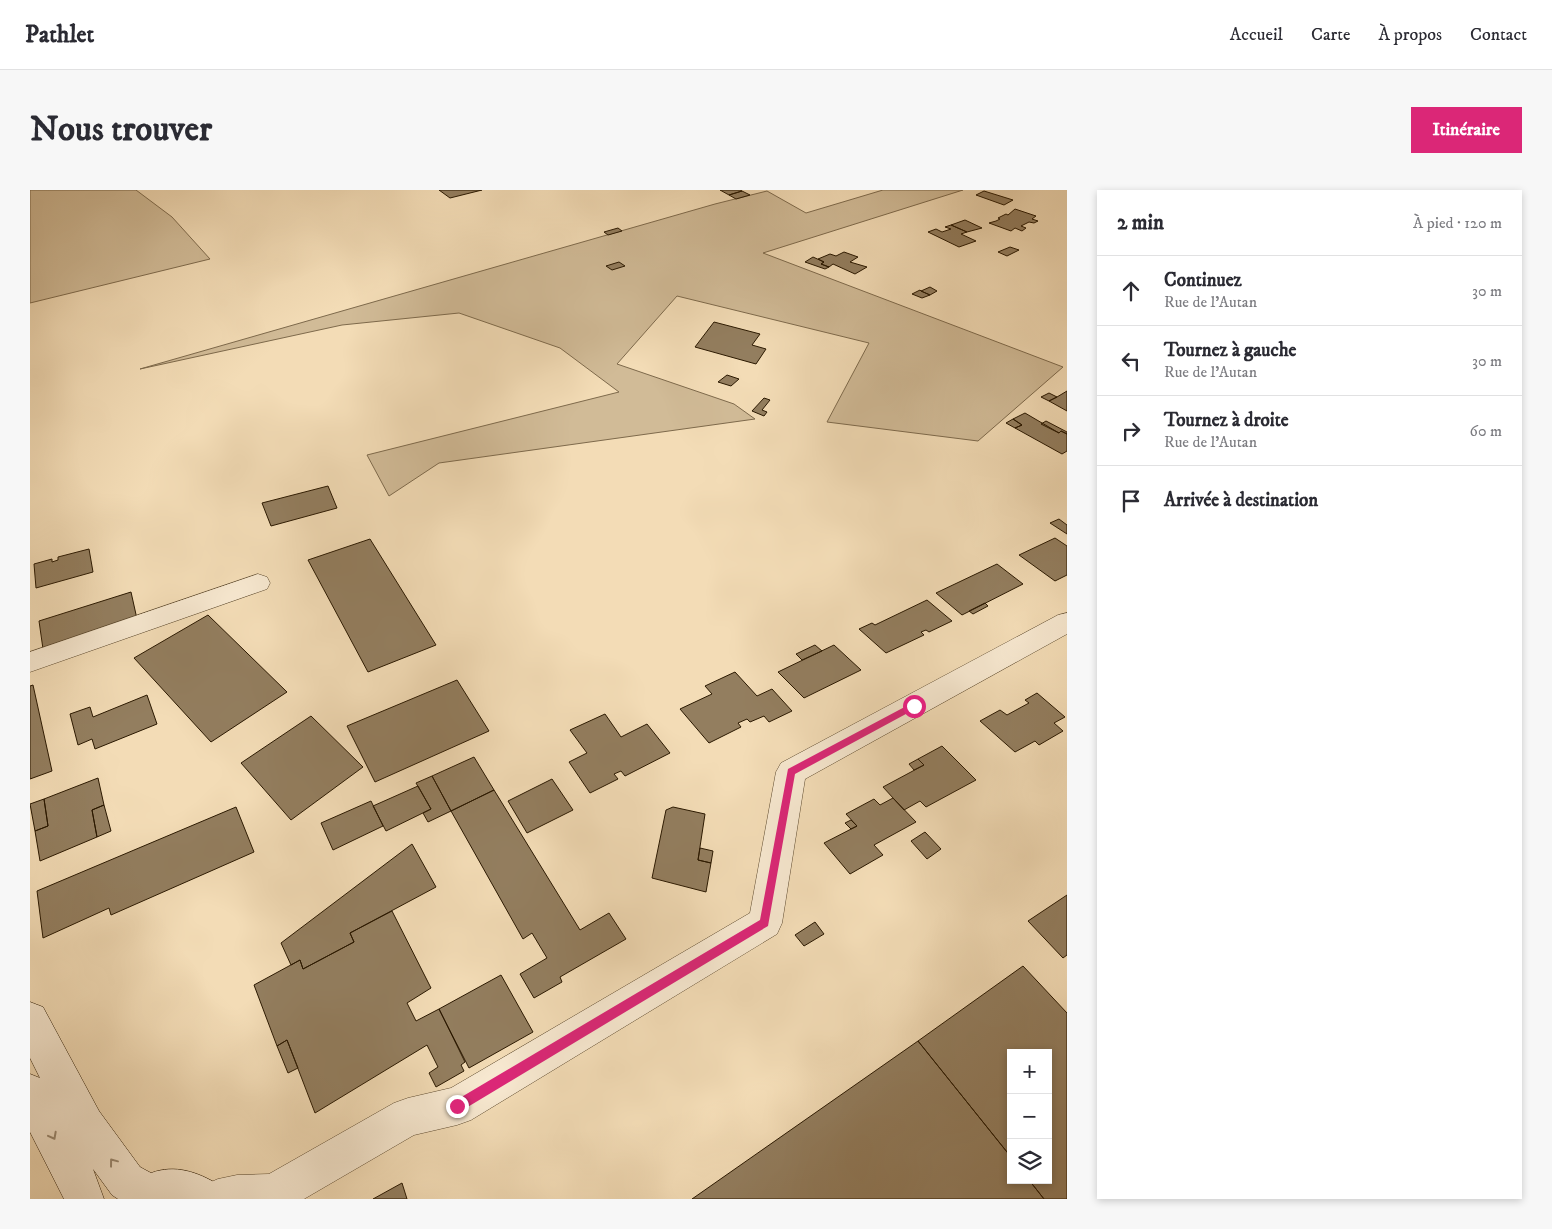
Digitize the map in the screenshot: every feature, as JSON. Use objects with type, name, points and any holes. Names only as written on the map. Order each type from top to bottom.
[{"type":"street","points":[[30,662],[258,583]]},
{"type":"street","points":[[218,1199],[237,1195],[271,1197],[408,1117],[457,1106],[764,923],[791,772],[1067,622]]},
{"type":"street","points":[[30,1020],[85,1125],[126,1181],[144,1196],[176,1189],[189,1190],[205,1199]]},
{"type":"street","points":[[30,1093],[84,1199]]},
{"type":"shaded area","points":[[30,190],[136,190],[172,217],[210,259],[30,303]]},
{"type":"shaded area","points":[[883,190],[963,190],[763,253],[1063,367],[978,441],[827,422],[869,343],[677,296],[617,364],[734,404],[755,419],[439,463],[389,496],[367,455],[619,392],[560,348],[459,313],[342,325],[140,369],[715,204],[767,191],[806,213]]},
{"type":"building","points":[[439,190],[482,190],[450,198]]},
{"type":"building","points":[[720,190],[740,190],[742,191],[729,195]]},
{"type":"building","points":[[742,191],[750,195],[736,199],[729,195]]},
{"type":"building","points":[[984,191],[1013,200],[1004,205],[976,195]]},
{"type":"building","points":[[1015,209],[1036,216],[1032,219],[1038,221],[1034,223],[1029,222],[1021,226],[1026,228],[1022,231],[1015,228],[1011,231],[989,223],[1000,219],[998,218],[1006,214],[1008,215]]},
{"type":"building","points":[[965,220],[982,228],[967,232],[951,225]]},
{"type":"building","points":[[951,225],[967,232],[961,234],[976,241],[959,247],[928,232],[936,229],[942,232],[951,229],[945,227]]},
{"type":"building","points":[[618,228],[622,231],[608,235],[604,232]]},
{"type":"building","points":[[1010,247],[1019,250],[1007,256],[998,252]]},
{"type":"building","points":[[844,252],[858,257],[850,262],[867,267],[855,274],[833,264],[829,267],[821,264],[824,262],[818,259],[830,254],[836,256]]},
{"type":"building","points":[[813,257],[824,262],[821,264],[829,267],[825,269],[805,262]]},
{"type":"building","points":[[619,262],[625,266],[612,270],[606,266]]},
{"type":"building","points":[[930,287],[937,291],[930,295],[921,291]]},
{"type":"building","points":[[920,290],[930,295],[922,298],[912,294]]},
{"type":"building","points":[[714,322],[760,334],[752,345],[766,349],[756,364],[695,347]]},
{"type":"building","points":[[727,375],[739,379],[731,386],[718,382]]},
{"type":"building","points":[[1067,391],[1067,411],[1049,401],[1057,397]]},
{"type":"building","points":[[1049,393],[1057,397],[1049,401],[1041,397]]},
{"type":"building","points":[[764,398],[770,400],[762,410],[767,412],[764,416],[752,411]]},
{"type":"building","points":[[1025,413],[1059,433],[1061,431],[1067,434],[1067,451],[1062,454],[1015,428],[1022,425],[1013,419]]},
{"type":"building","points":[[1013,419],[1022,425],[1015,428],[1006,423]]},
{"type":"building","points":[[1046,421],[1067,432],[1067,434],[1061,431],[1059,433],[1041,424]]},
{"type":"building","points":[[328,486],[337,508],[271,526],[262,503]]},
{"type":"building","points":[[1059,519],[1067,525],[1067,534],[1050,523]]},
{"type":"building","points":[[1055,538],[1067,546],[1067,575],[1055,581],[1019,555]]},
{"type":"building","points":[[370,539],[436,645],[368,672],[308,560]]},
{"type":"building","points":[[89,549],[93,572],[36,588],[34,564],[52,559],[52,562],[58,560],[58,557]]},
{"type":"building","points":[[997,564],[1023,584],[962,615],[936,593]]},
{"type":"building","points":[[131,592],[137,619],[43,649],[39,621]]},
{"type":"building","points":[[927,600],[952,621],[929,632],[926,630],[921,632],[924,635],[886,653],[859,629],[872,623],[875,625]]},
{"type":"building","points":[[985,603],[988,606],[973,614],[969,611]]},
{"type":"building","points":[[208,615],[287,692],[211,742],[134,658]]},
{"type":"building","points":[[815,645],[822,651],[802,660],[796,654]]},
{"type":"building","points":[[834,645],[861,670],[804,698],[778,672]]},
{"type":"building","points":[[735,672],[757,696],[772,689],[792,711],[769,722],[764,716],[750,722],[747,719],[738,723],[741,727],[709,743],[680,709],[712,694],[705,686]]},
{"type":"building","points":[[457,680],[489,731],[375,782],[347,726]]},
{"type":"building","points":[[33,685],[52,771],[30,779],[30,686]]},
{"type":"building","points":[[1037,693],[1065,717],[1054,723],[1063,731],[1039,745],[1035,741],[1015,752],[980,721],[1000,710],[1007,715],[1029,703],[1025,700]]},
{"type":"building","points":[[147,695],[157,724],[95,749],[92,739],[78,745],[70,714],[90,707],[93,717]]},
{"type":"building","points":[[605,714],[621,737],[647,724],[670,753],[625,776],[621,771],[614,774],[618,779],[590,793],[569,762],[587,753],[570,730]]},
{"type":"building","points":[[311,716],[363,767],[291,820],[241,763]]},
{"type":"building","points":[[942,746],[976,780],[926,807],[920,801],[904,810],[883,787],[924,765],[918,759]]},
{"type":"building","points":[[474,757],[494,790],[451,811],[432,776]]},
{"type":"building","points":[[918,759],[924,765],[914,770],[909,764]]},
{"type":"building","points":[[432,776],[451,811],[428,822],[423,813],[431,809],[416,783]]},
{"type":"building","points":[[98,778],[104,805],[92,810],[97,837],[40,861],[35,831],[48,826],[44,799]]},
{"type":"building","points":[[552,779],[573,810],[527,833],[508,801]]},
{"type":"building","points":[[418,786],[431,809],[386,831],[373,806]]},
{"type":"building","points":[[494,790],[580,930],[609,913],[626,939],[560,977],[562,982],[534,998],[520,974],[547,958],[532,933],[523,939],[451,811]]},
{"type":"building","points":[[893,798],[916,822],[874,845],[883,855],[850,874],[824,843],[857,826],[846,814],[874,799],[880,805]]},
{"type":"building","points":[[44,799],[48,826],[35,831],[30,804]]},
{"type":"building","points":[[371,801],[383,826],[333,850],[321,823]]},
{"type":"building","points":[[104,805],[111,831],[97,837],[92,810]]},
{"type":"building","points":[[236,807],[254,852],[111,915],[109,908],[43,938],[37,891]]},
{"type":"building","points":[[673,807],[705,814],[698,860],[711,863],[706,892],[652,878],[666,810]]},
{"type":"building","points":[[851,820],[857,826],[851,829],[845,823]]},
{"type":"building","points":[[925,832],[941,849],[927,859],[911,841]]},
{"type":"building","points":[[412,844],[436,887],[350,933],[354,942],[303,969],[300,960],[291,965],[281,943]]},
{"type":"building","points":[[700,848],[713,851],[711,863],[698,860]]},
{"type":"building","points":[[1067,895],[1067,955],[1063,958],[1028,921]]},
{"type":"building","points":[[392,911],[431,988],[407,1003],[416,1021],[439,1009],[465,1062],[461,1065],[464,1071],[436,1087],[429,1073],[438,1067],[427,1045],[315,1113],[287,1040],[277,1046],[254,985],[300,960],[303,969],[354,942],[350,933]]},
{"type":"building","points":[[815,922],[824,934],[804,946],[795,935]]},
{"type":"building","points":[[1023,966],[1067,1013],[1067,1199],[1044,1199],[1032,1184],[1052,1184],[1052,1049],[1007,1049],[1007,1152],[918,1041]]},
{"type":"building","points":[[501,975],[533,1032],[469,1068],[439,1009]]},
{"type":"building","points":[[287,1040],[298,1068],[288,1073],[277,1046]]},
{"type":"building","points":[[918,1041],[1007,1152],[1007,1184],[1032,1184],[1044,1199],[692,1199]]},
{"type":"building","points":[[402,1183],[407,1199],[373,1199]]},
{"type":"route","points":[[457,1106],[764,923],[791,772],[914,706]]}]
